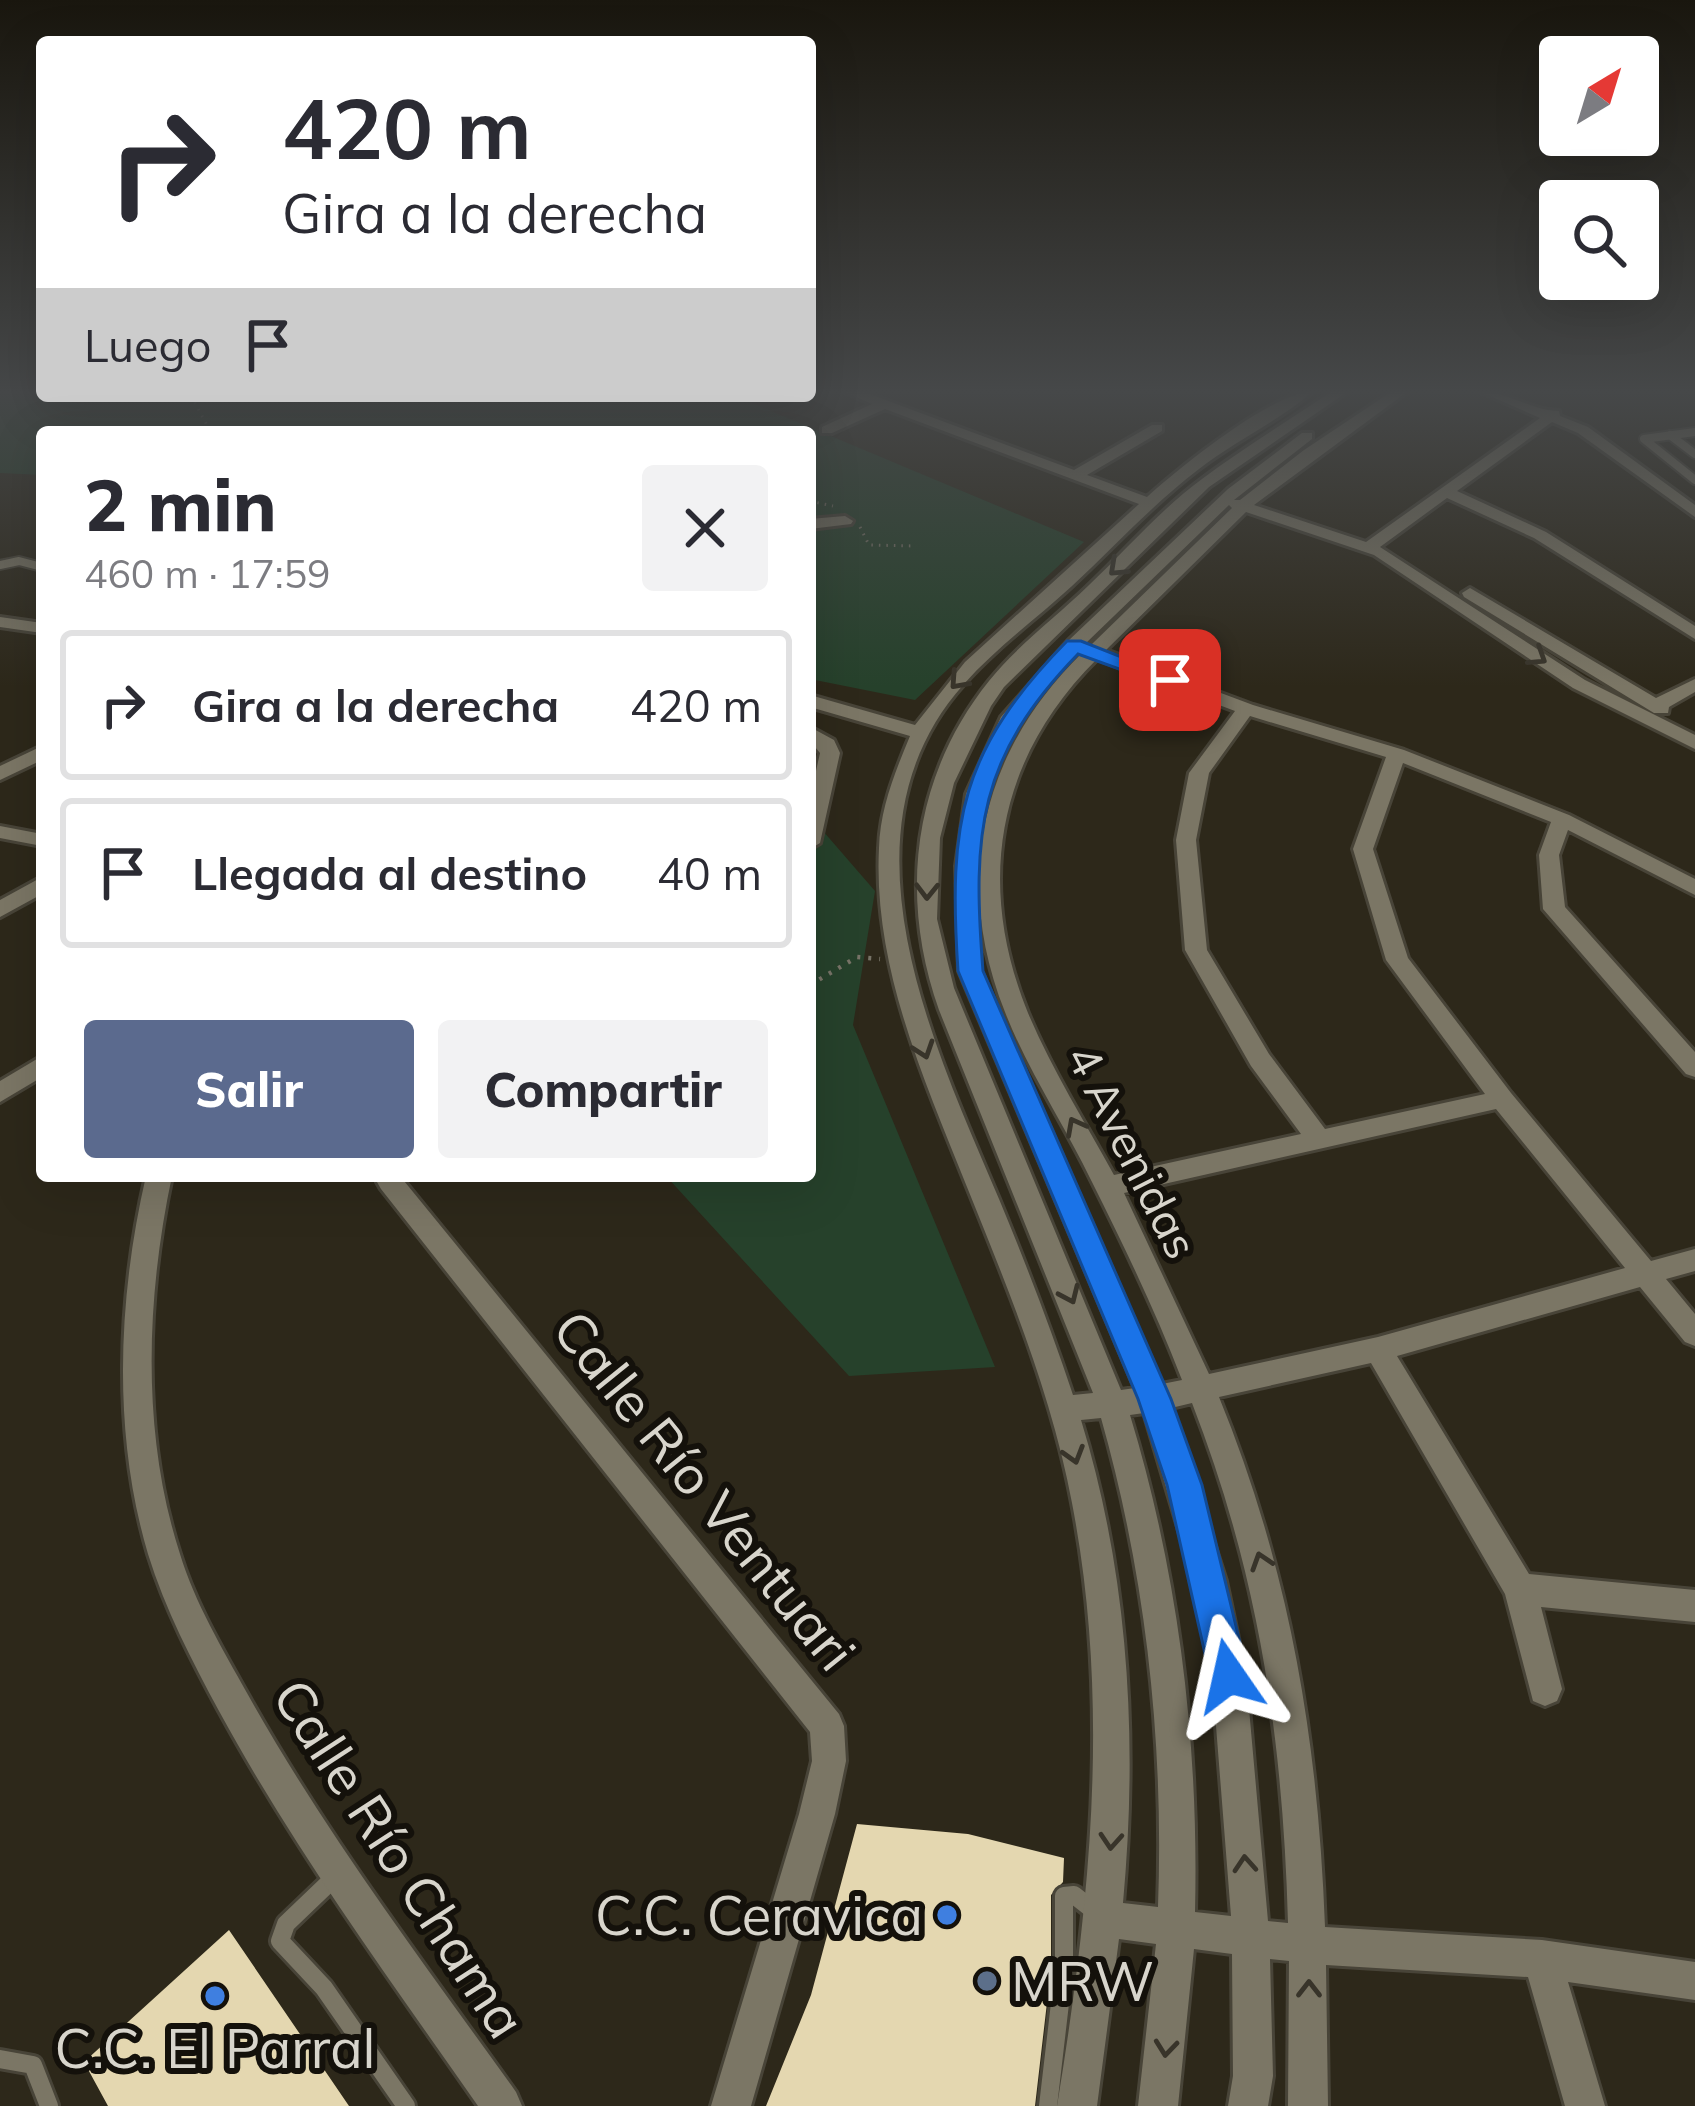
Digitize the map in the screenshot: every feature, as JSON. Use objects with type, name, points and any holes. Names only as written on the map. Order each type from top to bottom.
[{"type":"street","points":[[1186,490],[1374,543],[1695,726]]},
{"type":"street","name":"4 Avenidas","points":[[1158,2106],[1178,1932],[1175,1736],[1148,1562],[1111,1403],[942,989],[925,894],[941,798],[962,737],[997,683],[1209,490]]},
{"type":"street","name":"4 Avenidas","points":[[1077,2106],[1106,1919],[1117,1746],[1106,1617],[1087,1496],[1060,1410],[992,1214],[933,1075],[898,960],[891,840],[921,733],[966,671],[1016,627],[1210,490]]},
{"type":"street","name":"4 Avenidas","points":[[1211,490],[1084,649],[1028,729],[1010,765],[997,820],[991,917],[1010,994],[1200,1388],[1269,1585],[1288,1678],[1309,1945],[1308,2106]]},
{"type":"street","name":"4 Avenidas","points":[[1206,493],[1212,490]]},
{"type":"street","points":[[1664,490],[1695,512]]},
{"type":"street","points":[[1374,543],[1445,491],[1529,529],[1695,634]]},
{"type":"street","points":[[816,523],[845,520]]},
{"type":"street","points":[[1374,543],[1579,684],[1695,743]]},
{"type":"street","points":[[0,622],[36,627]]},
{"type":"street","points":[[1016,627],[1246,709],[1396,754],[1562,819],[1695,888]]},
{"type":"street","name":"4 Avenidas","points":[[1084,649],[1010,717],[976,794],[967,866],[970,971],[1154,1399],[1210,1581],[1229,1676],[1251,1936],[1253,2076],[1248,2106]]},
{"type":"street","points":[[1656,706],[1695,685]]},
{"type":"street","points":[[816,703],[921,733]]},
{"type":"street","points":[[1246,709],[1198,773],[1186,840],[1196,950],[1260,1060],[1318,1138]]},
{"type":"street","points":[[816,738],[827,744],[830,753],[816,816]]},
{"type":"street","points":[[1396,754],[1363,849],[1397,960],[1502,1100],[1695,1334]]},
{"type":"street","points":[[0,774],[36,755]]},
{"type":"street","points":[[1562,819],[1549,855],[1554,909],[1695,1068]]},
{"type":"street","points":[[0,832],[36,839]]},
{"type":"street","points":[[0,910],[36,888]]},
{"type":"street","points":[[0,1093],[36,1069]]},
{"type":"street","points":[[1107,1187],[1502,1100]]},
{"type":"street","name":"Calle Río Chama","points":[[158,1182],[146,1225],[136,1387],[155,1505],[178,1594],[290,1804],[502,2106]]},
{"type":"street","name":"Calle Río Ventuari","points":[[391,1182],[827,1726],[829,1761],[817,1814],[731,2106]]},
{"type":"street","points":[[1060,1410],[1154,1399],[1378,1349],[1695,1260]]},
{"type":"street","points":[[1378,1349],[1520,1589],[1546,1689]]},
{"type":"street","points":[[1520,1589],[1695,1606]]},
{"type":"street","points":[[1106,1919],[1178,1932],[1309,1945],[1542,1959],[1695,1981]]},
{"type":"street","points":[[1542,1959],[1585,2106]]},
{"type":"lane","points":[[0,565],[20,561],[36,565]]},
{"type":"lane","points":[[339,1873],[286,1924],[280,1941],[324,1988],[406,2106]]},
{"type":"lane","points":[[1048,2106],[1064,1970],[1064,1896],[1074,1895],[1106,1919]]},
{"type":"lane","points":[[0,2059],[33,2065],[49,2106]]},
{"type":"path","points":[[816,981],[857,957],[898,960]]},
{"type":"green space","points":[[816,490],[960,490],[1084,542],[915,700],[816,680]]},
{"type":"green space","points":[[816,823],[875,891],[853,1025],[995,1367],[849,1376],[671,1182],[816,1182]]},
{"type":"building","name":"C.C. Ceravica","points":[[857,1824],[968,1834],[1064,1858],[1063,1882],[1051,1895],[1051,1968],[1035,2106],[766,2106],[811,1995]]},
{"type":"building","name":"C.C. El Parral","points":[[229,1930],[349,2106],[108,2106],[84,2062]]},
{"type":"place","name":"C.C. Ceravica","points":[[947,1915]]},
{"type":"place","name":"MRW","points":[[987,1981]]},
{"type":"place","name":"C.C. El Parral","points":[[215,1996]]},
{"type":"route","points":[[1170,680],[1074,646],[1039,682],[992,747],[976,794],[966,910],[970,971],[988,1020],[1106,1285],[1184,1485],[1229,1676]]}]
